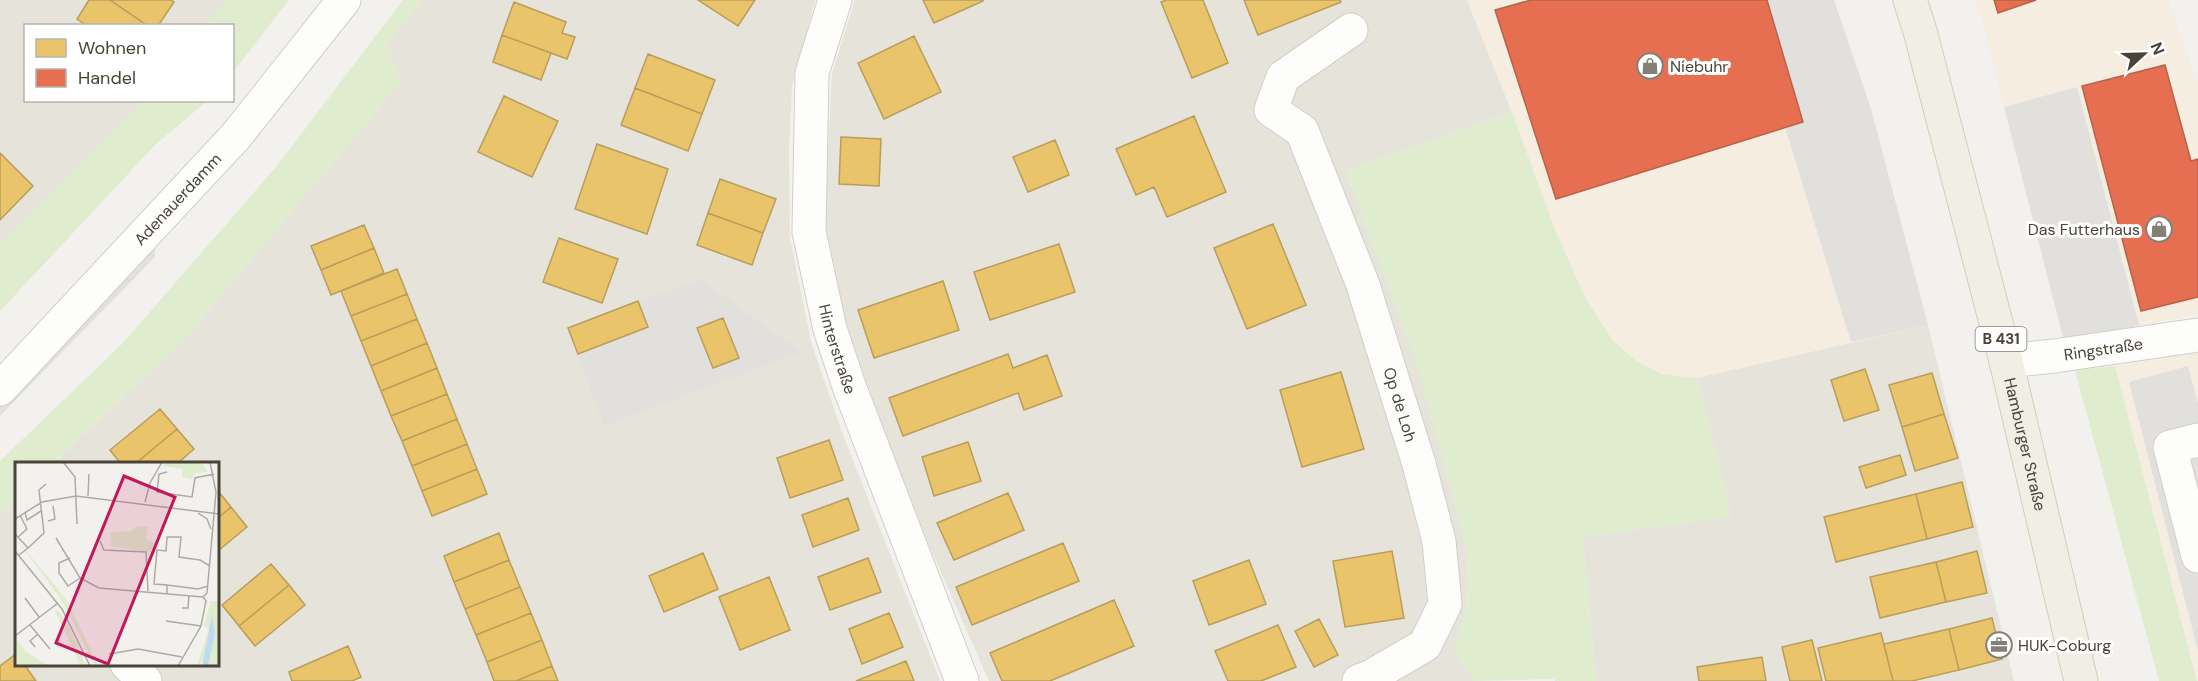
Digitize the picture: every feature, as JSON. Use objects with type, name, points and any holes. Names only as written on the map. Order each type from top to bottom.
[{"type":"main road","name":"Hamburger Straße","points":[[1910,0],[2006,360],[2081,681]]},
{"type":"street","name":"Adenauerdamm","points":[[0,389],[236,136],[344,0]]},
{"type":"street","name":"Hinterstraße","points":[[835,0],[812,73],[809,232],[830,329],[859,415],[962,681]]},
{"type":"street","name":"Op de Loh","points":[[1351,30],[1283,77],[1271,110],[1302,131],[1363,285],[1419,464],[1438,541],[1445,604],[1425,645],[1359,681]]},
{"type":"street","name":"Ringstraße","points":[[2006,360],[2054,356],[2198,335]]},
{"type":"street","points":[[2198,440],[2170,447],[2198,556]]},
{"type":"street","points":[[129,666],[145,681]]},
{"type":"shaded area","points":[[0,0],[226,0],[207,24],[24,24],[24,102],[142,102],[0,246]]},
{"type":"shaded area","points":[[422,0],[815,0],[792,86],[789,149],[790,238],[811,342],[843,435],[940,681],[0,681],[0,515],[15,500],[15,666],[219,666],[219,462],[55,462],[188,335],[401,82],[387,44]]},
{"type":"shaded area","points":[[855,0],[1467,0],[1512,112],[1346,171],[1420,373],[1468,554],[1466,613],[1454,648],[1474,681],[989,681],[874,421],[842,324],[824,228],[832,73]]},
{"type":"shaded area","points":[[1467,0],[1834,0],[1871,109],[1928,325],[1697,378],[1661,374],[1637,361],[1613,341],[1586,299],[1555,230],[1512,112]]},
{"type":"shaded area","points":[[1767,0],[1834,0],[1871,109],[1928,325],[1851,342],[1785,127],[1803,121]]},
{"type":"shaded area","points":[[1975,0],[2168,0],[2198,84],[2198,314],[2064,341],[1985,29]]},
{"type":"shaded area","points":[[2077,87],[2139,325],[2064,341],[2004,107]]},
{"type":"shaded area","points":[[155,236],[155,257],[0,416],[0,397]]},
{"type":"shaded area","points":[[701,280],[801,352],[604,426],[568,328]]},
{"type":"shaded area","points":[[1928,325],[2014,681],[1596,681],[1583,537],[1732,516],[1697,378]]},
{"type":"shaded area","points":[[2198,351],[2198,681],[2115,366]]},
{"type":"shaded area","points":[[2188,366],[2198,404],[2198,651],[2129,382]]},
{"type":"green space","points":[[226,0],[289,0],[234,71],[234,24],[207,24]]},
{"type":"green space","points":[[403,0],[422,0],[387,44],[401,82],[188,335],[55,462],[15,462],[15,500],[0,515],[0,461],[123,343],[276,167]]},
{"type":"green space","points":[[142,102],[206,102],[156,144],[0,311],[0,246]]},
{"type":"green space","points":[[1512,112],[1555,230],[1586,299],[1613,341],[1637,361],[1661,374],[1697,378],[1732,516],[1583,537],[1596,681],[1555,681],[1555,679],[1474,681],[1454,648],[1466,613],[1468,554],[1420,373],[1346,171]]},
{"type":"green space","points":[[2115,366],[2197,681],[2159,681],[2075,370]]},
{"type":"building: Wohnen","points":[[89,0],[110,0],[145,24],[84,24],[77,19]]},
{"type":"building: Wohnen","points":[[110,0],[171,0],[174,2],[159,24],[145,24]]},
{"type":"building: Wohnen","points":[[698,0],[755,0],[738,26]]},
{"type":"building: Wohnen","points":[[923,0],[983,0],[983,1],[934,23]]},
{"type":"building: Wohnen","points":[[1203,0],[1228,63],[1192,78],[1161,2]]},
{"type":"building: Wohnen","points":[[1244,0],[1340,0],[1341,2],[1258,35]]},
{"type":"building: Wohnen","points":[[514,2],[566,22],[562,33],[575,37],[567,59],[502,35]]},
{"type":"building: Wohnen","points":[[502,35],[551,53],[541,80],[493,62]]},
{"type":"building: Wohnen","points":[[914,36],[941,92],[884,119],[858,63]]},
{"type":"building: Wohnen","points":[[648,54],[715,80],[702,114],[635,88]]},
{"type":"building: Wohnen","points":[[635,88],[702,114],[688,151],[621,125]]},
{"type":"building: Wohnen","points":[[504,96],[558,121],[532,177],[478,152]]},
{"type":"building: Wohnen","points":[[1194,116],[1226,192],[1167,217],[1154,187],[1136,195],[1116,149]]},
{"type":"building: Wohnen","points":[[841,137],[881,139],[879,186],[839,184]]},
{"type":"building: Wohnen","points":[[1055,140],[1069,175],[1028,192],[1013,157]]},
{"type":"building: Wohnen","points":[[597,144],[668,169],[647,234],[575,209]]},
{"type":"building: Wohnen","points":[[0,153],[33,186],[0,220]]},
{"type":"building: Wohnen","points":[[720,179],[776,199],[763,233],[708,213]]},
{"type":"building: Wohnen","points":[[708,213],[763,233],[752,265],[697,245]]},
{"type":"building: Wohnen","points":[[1273,224],[1306,305],[1247,329],[1214,248]]},
{"type":"building: Wohnen","points":[[364,225],[374,248],[321,270],[311,246]]},
{"type":"building: Wohnen","points":[[559,238],[618,259],[602,303],[543,282]]},
{"type":"building: Wohnen","points":[[1059,244],[1075,292],[990,320],[974,272]]},
{"type":"building: Wohnen","points":[[374,248],[384,273],[331,295],[321,270]]},
{"type":"building: Wohnen","points":[[397,269],[407,294],[351,316],[341,291]]},
{"type":"building: Wohnen","points":[[943,281],[959,330],[874,358],[858,310]]},
{"type":"building: Wohnen","points":[[407,294],[417,319],[361,341],[351,316]]},
{"type":"building: Wohnen","points":[[638,301],[648,327],[578,354],[568,328]]},
{"type":"building: Wohnen","points":[[723,318],[739,358],[713,368],[697,328]]},
{"type":"building: Wohnen","points":[[417,319],[427,343],[371,366],[361,341]]},
{"type":"building: Wohnen","points":[[427,343],[437,368],[381,391],[371,366]]},
{"type":"building: Wohnen","points":[[1008,354],[1013,368],[1047,355],[1062,396],[1024,410],[1018,393],[903,436],[889,398]]},
{"type":"building: Wohnen","points":[[437,368],[447,394],[391,416],[381,391]]},
{"type":"building: Wohnen","points":[[1865,369],[1879,410],[1844,421],[1831,380]]},
{"type":"building: Wohnen","points":[[1341,372],[1364,449],[1302,467],[1280,390]]},
{"type":"building: Wohnen","points":[[1932,373],[1944,414],[1902,427],[1889,385]]},
{"type":"building: Wohnen","points":[[447,394],[457,419],[402,441],[391,416]]},
{"type":"building: Wohnen","points":[[160,409],[177,429],[137,462],[119,462],[110,450]]},
{"type":"building: Wohnen","points":[[1944,414],[1958,458],[1915,471],[1902,427]]},
{"type":"building: Wohnen","points":[[457,419],[467,444],[412,466],[402,441]]},
{"type":"building: Wohnen","points":[[177,429],[194,449],[179,462],[137,462]]},
{"type":"building: Wohnen","points":[[829,440],[843,480],[790,498],[777,458]]},
{"type":"building: Wohnen","points":[[968,442],[981,481],[934,496],[922,457]]},
{"type":"building: Wohnen","points":[[467,444],[477,469],[422,491],[412,466]]},
{"type":"building: Wohnen","points":[[1900,455],[1906,475],[1866,488],[1859,467]]},
{"type":"building: Wohnen","points":[[477,469],[487,494],[432,516],[422,491]]},
{"type":"building: Wohnen","points":[[1962,482],[1973,527],[1927,539],[1916,494]]},
{"type":"building: Wohnen","points":[[219,492],[231,507],[219,517]]},
{"type":"building: Wohnen","points":[[1008,493],[1024,530],[954,560],[937,523]]},
{"type":"building: Wohnen","points":[[1916,494],[1927,539],[1836,562],[1824,517]]},
{"type":"building: Wohnen","points":[[848,498],[859,530],[813,547],[802,515]]},
{"type":"building: Wohnen","points":[[231,507],[247,527],[219,550],[219,517]]},
{"type":"building: Wohnen","points":[[499,533],[509,560],[454,582],[444,556]]},
{"type":"building: Wohnen","points":[[1063,543],[1079,581],[972,625],[956,587]]},
{"type":"building: Wohnen","points":[[1392,551],[1404,618],[1345,627],[1333,561]]},
{"type":"building: Wohnen","points":[[1977,551],[1987,593],[1946,602],[1936,562]]},
{"type":"building: Wohnen","points":[[703,553],[718,589],[664,612],[649,576]]},
{"type":"building: Wohnen","points":[[868,558],[881,592],[830,610],[818,577]]},
{"type":"building: Wohnen","points":[[509,560],[520,587],[465,609],[454,582]]},
{"type":"building: Wohnen","points":[[1249,560],[1266,604],[1209,625],[1193,581]]},
{"type":"building: Wohnen","points":[[1936,562],[1946,602],[1880,618],[1870,577]]},
{"type":"building: Wohnen","points":[[271,564],[289,585],[239,626],[222,605]]},
{"type":"building: Wohnen","points":[[769,577],[790,630],[740,650],[719,597]]},
{"type":"building: Wohnen","points":[[289,585],[305,605],[255,646],[239,626]]},
{"type":"building: Wohnen","points":[[520,587],[531,613],[476,635],[465,609]]},
{"type":"building: Wohnen","points":[[1114,600],[1134,646],[1050,681],[1002,681],[990,653]]},
{"type":"building: Wohnen","points":[[531,613],[542,640],[487,662],[476,635]]},
{"type":"building: Wohnen","points":[[889,613],[903,647],[862,664],[849,629]]},
{"type":"building: Wohnen","points":[[1992,618],[2002,659],[1959,670],[1949,629]]},
{"type":"building: Wohnen","points":[[1319,619],[1338,655],[1314,667],[1295,631]]},
{"type":"building: Wohnen","points":[[1278,625],[1296,667],[1261,681],[1228,681],[1215,651]]},
{"type":"building: Wohnen","points":[[1949,629],[1959,670],[1912,681],[1893,681],[1884,644]]},
{"type":"building: Wohnen","points":[[1881,633],[1893,681],[1826,681],[1818,648]]},
{"type":"building: Wohnen","points":[[542,640],[552,666],[516,681],[494,681],[487,662]]},
{"type":"building: Wohnen","points":[[1812,640],[1822,681],[1790,681],[1782,647]]},
{"type":"building: Wohnen","points":[[348,646],[361,677],[352,681],[292,681],[289,672]]},
{"type":"building: Wohnen","points":[[15,655],[15,666],[25,666],[36,681],[0,681],[0,666]]},
{"type":"building: Wohnen","points":[[1762,657],[1766,681],[1699,681],[1697,667]]},
{"type":"building: Wohnen","points":[[906,661],[914,681],[856,681]]},
{"type":"building: Wohnen","points":[[552,666],[558,681],[516,681]]},
{"type":"building: Handel","name":"Niebuhr","points":[[1531,0],[1767,0],[1803,122],[1556,199],[1495,10]]},
{"type":"building: Handel","points":[[1994,0],[2036,0],[1998,13]]},
{"type":"building: Handel","name":"Das Futterhaus","points":[[2165,65],[2191,161],[2198,159],[2198,297],[2141,311],[2082,86]]},
{"type":"place","name":"Niebuhr","points":[[1650,66]]},
{"type":"place","name":"Das Futterhaus","points":[[2159,229]]},
{"type":"place","name":"HUK-Coburg","points":[[1999,645]]}]
